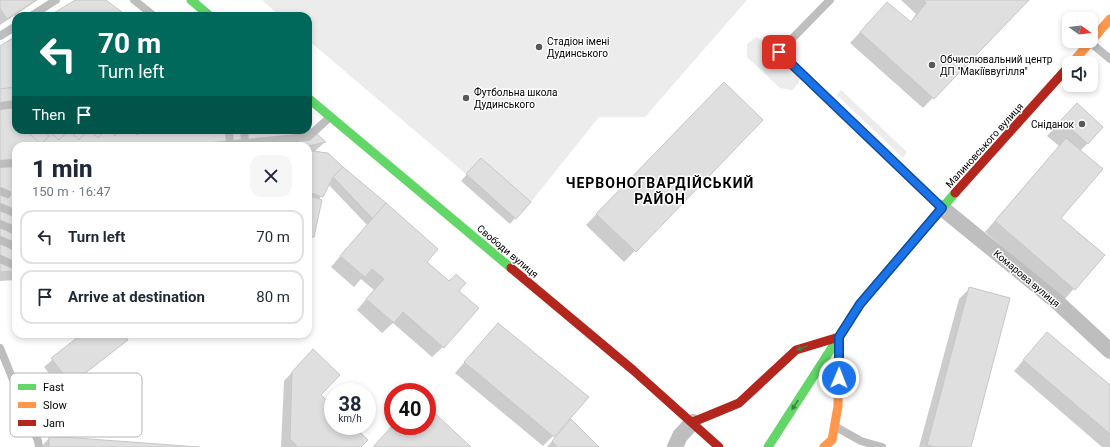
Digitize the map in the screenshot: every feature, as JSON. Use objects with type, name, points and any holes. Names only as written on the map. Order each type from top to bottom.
[{"type":"street","points":[[191,0],[205,12]]},
{"type":"street","points":[[1098,34],[1110,19]]},
{"type":"street","points":[[1078,56],[1086,48]]},
{"type":"street","name":"Малиновського вулиця","points":[[768,447],[860,304],[942,208],[1062,74]]},
{"type":"street","name":"Свободи вулиця","points":[[312,101],[693,422],[719,447]]},
{"type":"street","name":"Комарова вулиця","points":[[942,208],[1055,300],[1110,351]]},
{"type":"street","points":[[675,447],[680,436],[693,422],[739,403],[796,350],[839,337],[838,406],[831,444],[824,447]]},
{"type":"lane","points":[[37,12],[56,0]]},
{"type":"lane","points":[[134,0],[149,12]]},
{"type":"lane","points":[[830,0],[779,52],[942,208]]},
{"type":"lane","points":[[0,36],[12,28]]},
{"type":"lane","points":[[1098,48],[1110,59]]},
{"type":"lane","points":[[0,106],[12,104]]},
{"type":"lane","points":[[312,133],[330,117]]},
{"type":"lane","points":[[264,142],[308,137],[311,134]]},
{"type":"lane","points":[[0,164],[12,162]]},
{"type":"lane","points":[[0,207],[12,212]]},
{"type":"lane","points":[[0,224],[12,229]]},
{"type":"lane","points":[[0,240],[12,245]]},
{"type":"lane","points":[[0,259],[12,264]]},
{"type":"lane","points":[[0,348],[10,373]]},
{"type":"lane","points":[[834,426],[861,442],[882,447]]},
{"type":"lane","points":[[36,437],[39,447]]},
{"type":"shaded area","points":[[262,0],[747,0],[645,117],[599,117],[531,202],[481,158],[466,174],[312,43],[312,12],[276,12]]},
{"type":"shaded area","points":[[756,37],[768,43],[800,78],[798,84],[792,90],[780,88],[747,57],[747,44]]},
{"type":"shaded area","points":[[841,90],[907,152],[903,158],[837,95]]},
{"type":"building","points":[[0,0],[36,0],[18,12],[12,12],[12,16],[7,19],[0,8]]},
{"type":"building","points":[[75,0],[106,0],[122,12],[56,12]]},
{"type":"building","name":"Обчислювальний центр ДП \"Макіїввугілля\"","points":[[923,0],[1029,0],[934,99],[860,32],[887,2],[911,22],[926,3]]},
{"type":"building","points":[[12,38],[12,90],[0,91],[0,46]]},
{"type":"building","points":[[724,82],[763,120],[636,252],[596,214]]},
{"type":"building","points":[[12,88],[12,134],[312,134],[312,130],[326,142],[312,145],[312,142],[12,142],[12,271],[0,272],[0,89]]},
{"type":"building","name":"Сніданок","points":[[1077,103],[1103,127],[1088,144],[1061,120]]},
{"type":"building","points":[[30,134],[47,134],[49,136],[43,142],[39,142]]},
{"type":"building","points":[[52,134],[65,134],[59,140]]},
{"type":"building","points":[[73,134],[84,134],[79,140]]},
{"type":"building","points":[[94,134],[102,134],[98,138]]},
{"type":"building","points":[[1066,138],[1103,169],[1061,218],[1105,255],[1075,290],[995,221]]},
{"type":"building","points":[[312,151],[328,153],[343,167],[333,177],[323,197],[312,193]]},
{"type":"building","points":[[481,158],[531,202],[516,219],[466,174]]},
{"type":"building","points":[[343,167],[386,203],[373,219],[333,177]]},
{"type":"building","points":[[312,196],[322,200],[314,237],[312,237]]},
{"type":"building","points":[[386,203],[438,249],[427,262],[449,281],[456,274],[466,283],[459,291],[479,308],[444,348],[403,312],[394,323],[366,299],[384,279],[372,269],[365,277],[340,256]]},
{"type":"building","points":[[969,287],[1010,298],[971,447],[936,447],[927,445]]},
{"type":"building","points":[[498,323],[589,397],[554,437],[464,362]]},
{"type":"building","points":[[1047,332],[1110,385],[1110,434],[1023,360]]},
{"type":"building","points":[[77,338],[126,338],[128,340],[85,373],[63,373],[51,358]]},
{"type":"building","points":[[313,349],[340,375],[332,383],[324,383],[324,392],[321,395],[324,398],[324,435],[363,435],[368,440],[361,447],[298,447],[290,439],[292,372]]},
{"type":"building","points":[[436,414],[471,447],[373,447],[384,435],[436,435]]},
{"type":"building","points":[[571,419],[599,447],[557,447],[552,441]]},
{"type":"building","points":[[49,437],[63,437],[199,447],[49,447]]},
{"type":"traffic: fast","points":[[191,0],[205,12]]},
{"type":"traffic: fast","points":[[312,101],[511,268]]},
{"type":"traffic: fast","points":[[768,447],[860,304],[955,193]]},
{"type":"traffic: slow","points":[[1078,56],[1110,19]]},
{"type":"traffic: slow","points":[[824,447],[832,440],[838,406],[839,337]]},
{"type":"traffic: jam","points":[[955,193],[1062,74]]},
{"type":"traffic: jam","points":[[511,268],[633,370],[719,447]]},
{"type":"traffic: jam","points":[[693,422],[739,403],[796,350],[839,337]]},
{"type":"place","name":"Стадіон імені Дудинського","points":[[539,47]]},
{"type":"place","name":"Обчислювальний центр ДП \"Макіїввугілля\"","points":[[932,65]]},
{"type":"place","name":"Футбольна школа Дудинського","points":[[466,98]]},
{"type":"place","name":"Сніданок","points":[[1082,124]]},
{"type":"district","name":"ЧЕРВОНОГВАРДІЙСЬКИЙ РАЙОН","points":[[660,192]]},
{"type":"route","points":[[779,52],[942,208],[860,304],[839,337],[839,378]]}]
